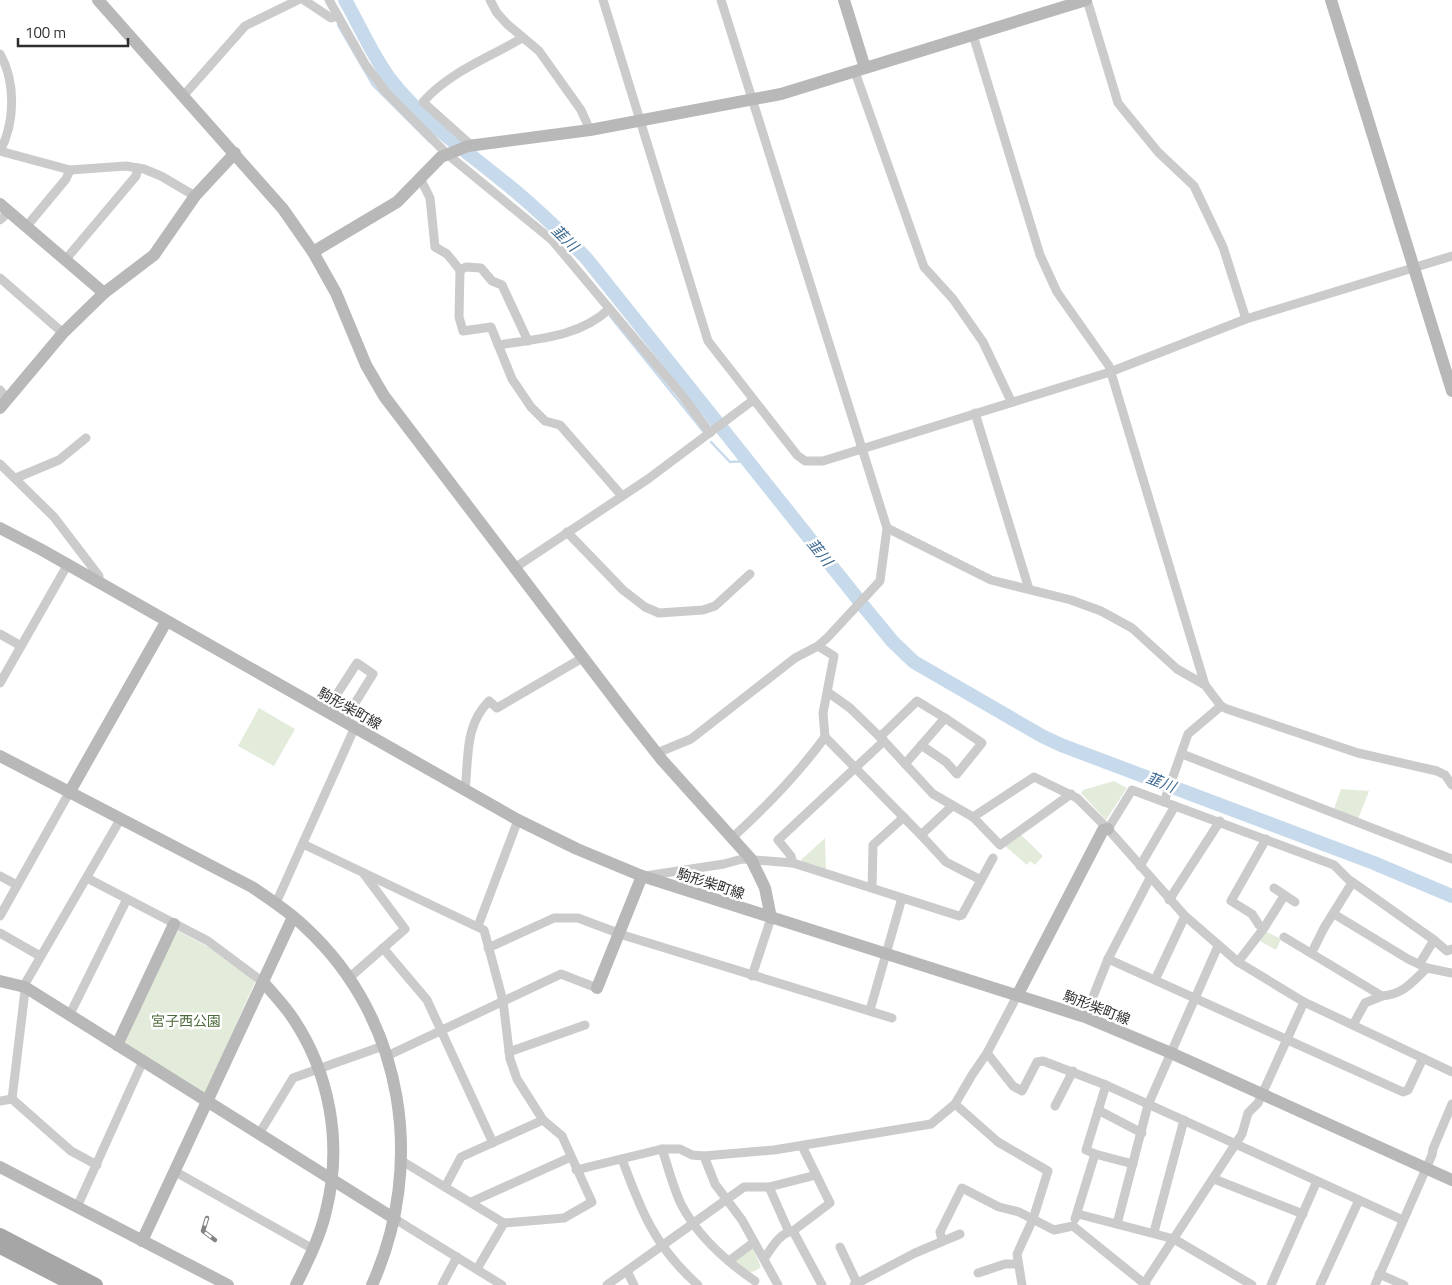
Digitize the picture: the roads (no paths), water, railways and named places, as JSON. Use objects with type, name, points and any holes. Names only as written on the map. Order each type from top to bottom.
[{"type":"main road","points":[[0,1235],[96,1285]]},
{"type":"main road","points":[[0,1247],[74,1285]]},
{"type":"street","points":[[98,0],[235,152],[283,209],[314,252],[336,293],[366,365],[384,396],[434,464],[516,567],[657,753],[751,859],[767,894],[771,918],[752,976]]},
{"type":"street","points":[[184,95],[245,26],[298,0]]},
{"type":"street","points":[[304,0],[330,18],[338,16]]},
{"type":"street","points":[[329,0],[365,64],[386,92],[449,154],[552,240],[712,432]]},
{"type":"street","points":[[490,0],[497,13],[522,38],[539,51],[582,110],[590,130]]},
{"type":"street","points":[[603,0],[705,335],[714,352],[752,401],[797,456],[805,461],[823,461],[1110,372],[1246,319],[1452,256]]},
{"type":"street","points":[[657,753],[691,739],[795,658],[818,646],[880,582],[887,528],[721,0]]},
{"type":"street","points":[[844,0],[860,70],[924,267],[952,299],[983,342],[1011,402]]},
{"type":"street","points":[[314,252],[397,202],[441,157],[469,145],[590,130],[796,90],[1086,0],[1118,103],[1158,152],[1194,186],[1223,247],[1246,319]]},
{"type":"street","points":[[1331,0],[1452,392]]},
{"type":"street","points":[[973,36],[1040,255],[1058,292],[1108,362],[1205,685],[1221,706],[1358,753],[1438,771],[1445,775],[1452,785]]},
{"type":"street","points":[[469,145],[423,102],[459,71],[470,68],[522,38]]},
{"type":"street","points":[[0,54],[11,101],[0,151],[70,170],[126,166],[138,168],[161,176],[195,196]]},
{"type":"street","points":[[3,399],[63,333],[104,294],[154,255],[195,196],[235,152]]},
{"type":"street","points":[[66,259],[136,176],[138,168]]},
{"type":"street","points":[[26,227],[66,179],[70,170]]},
{"type":"street","points":[[420,178],[430,198],[435,247],[447,254],[460,270],[459,317],[463,331],[491,327],[512,379],[538,416],[545,421],[560,425],[622,496]]},
{"type":"street","points":[[3,212],[26,227],[66,259],[104,294]]},
{"type":"street","points":[[460,270],[466,267],[481,268],[492,281],[502,285],[528,341]]},
{"type":"street","points":[[1,281],[63,333]]},
{"type":"street","points":[[498,345],[566,334],[601,317],[609,309]]},
{"type":"street","points":[[516,567],[622,496],[752,401]]},
{"type":"street","points":[[976,413],[1029,590]]},
{"type":"street","points":[[16,478],[59,460],[86,438]]},
{"type":"street","points":[[0,464],[54,517],[90,561],[100,576],[99,582]]},
{"type":"street","name":"駒形柴町線","points":[[0,528],[68,564],[166,622],[518,820],[577,850],[642,876],[1018,994],[1085,1017],[1171,1053],[1452,1180]]},
{"type":"street","points":[[887,528],[973,573],[992,580],[1072,600],[1101,610],[1132,628],[1177,669],[1205,685]]},
{"type":"street","points":[[567,532],[622,590],[645,607],[659,613],[703,610],[715,606],[750,574]]},
{"type":"street","points":[[0,683],[68,564]]},
{"type":"street","points":[[0,916],[166,622]]},
{"type":"street","points":[[0,634],[21,646]]},
{"type":"street","points":[[733,837],[776,798],[786,782],[813,755],[825,737],[823,713],[834,656],[818,646]]},
{"type":"street","points":[[465,790],[473,722],[485,705],[489,701],[497,708],[584,657]]},
{"type":"street","points":[[276,903],[303,844],[350,724],[373,674],[357,663],[326,711]]},
{"type":"street","points":[[828,693],[850,708],[933,794],[973,816],[1000,845],[1071,794]]},
{"type":"street","points":[[793,864],[791,856],[778,840],[857,767],[917,701],[982,743],[956,774],[946,762],[920,745]]},
{"type":"street","points":[[1166,798],[1188,734],[1221,706]]},
{"type":"street","points":[[905,764],[945,718]]},
{"type":"street","points":[[825,737],[857,767],[946,862],[980,880]]},
{"type":"street","points":[[1182,754],[1452,859]]},
{"type":"street","points":[[0,756],[252,887],[293,916],[320,942],[349,978],[371,1018],[385,1051],[399,1106],[402,1161],[395,1219],[372,1285]]},
{"type":"street","points":[[973,816],[1034,777],[1071,794],[1108,829],[1184,916],[1238,962],[1304,1002],[1452,1072]]},
{"type":"street","points":[[576,1170],[662,1149],[680,1149],[704,1156],[802,1146],[923,1127],[941,1118],[955,1104],[987,1053],[1103,830],[1108,829],[1132,790],[1166,798],[1175,806],[1220,821],[1334,865],[1351,881],[1447,951],[1452,949]]},
{"type":"street","points":[[921,835],[952,806]]},
{"type":"street","points":[[1140,866],[1175,806]]},
{"type":"street","points":[[872,888],[873,845],[904,817]]},
{"type":"street","points":[[12,1100],[25,987],[40,956],[87,878],[120,818]]},
{"type":"street","points":[[478,926],[518,820]]},
{"type":"street","points":[[1169,900],[1220,821]]},
{"type":"street","points":[[1264,928],[1259,925],[1252,914],[1231,901],[1266,839]]},
{"type":"street","points":[[303,844],[484,930],[503,1001],[509,1052],[517,1079],[543,1120],[562,1136],[592,1202],[564,1218],[504,1223],[402,1161]]},
{"type":"street","points":[[259,1134],[294,1078],[319,1069],[385,1051],[443,1031],[560,974],[597,988],[642,876],[751,859],[793,864],[959,916],[962,915],[993,858]]},
{"type":"street","points":[[349,978],[405,930],[363,872]]},
{"type":"street","points":[[0,876],[17,885]]},
{"type":"street","points":[[87,878],[215,945],[263,982],[290,1013],[319,1069],[330,1111],[334,1136],[332,1179],[326,1210],[313,1249],[296,1285]]},
{"type":"street","points":[[1085,1017],[1108,959],[1150,878]]},
{"type":"street","points":[[1312,952],[1352,883],[1351,881]]},
{"type":"street","points":[[1274,888],[1295,902]]},
{"type":"street","points":[[1238,962],[1264,928],[1284,896]]},
{"type":"street","points":[[870,1010],[902,898]]},
{"type":"street","points":[[69,1016],[127,899]]},
{"type":"street","points":[[1334,914],[1408,959],[1424,966],[1452,973]]},
{"type":"street","points":[[142,1241],[293,916]]},
{"type":"street","points":[[1155,980],[1184,916]]},
{"type":"street","points":[[488,948],[561,917],[578,918],[752,976],[892,1018]]},
{"type":"street","points":[[117,1045],[174,924]]},
{"type":"street","points":[[0,932],[40,956]]},
{"type":"street","points":[[1284,937],[1312,952],[1326,964],[1382,996]]},
{"type":"street","points":[[1353,1025],[1365,1003],[1382,996],[1395,995],[1403,991],[1424,966],[1434,940]]},
{"type":"street","points":[[1118,1224],[1148,1105],[1218,946]]},
{"type":"street","points":[[383,948],[427,1000],[443,1031],[493,1143]]},
{"type":"street","points":[[1108,959],[1403,1092],[1408,1090],[1423,1058]]},
{"type":"street","points":[[0,981],[25,987],[502,1285]]},
{"type":"street","points":[[1072,1226],[1145,1284],[1243,1131],[1246,1116],[1256,1106],[1304,1002]]},
{"type":"street","points":[[509,1052],[585,1025]]},
{"type":"street","points":[[987,1053],[1013,1086],[1022,1091],[1036,1062],[1043,1061],[1074,1071],[1403,1220]]},
{"type":"street","points":[[77,1207],[143,1062]]},
{"type":"street","points":[[1055,1106],[1074,1071]]},
{"type":"street","points":[[1106,1085],[1086,1150],[1133,1164]]},
{"type":"street","points":[[0,1101],[12,1100],[71,1151],[96,1165]]},
{"type":"street","points":[[955,1104],[998,1142],[1048,1171],[1033,1219],[1016,1254],[1022,1285]]},
{"type":"street","points":[[1374,1285],[1452,1104]]},
{"type":"street","points":[[1098,1110],[1142,1133]]},
{"type":"street","points":[[445,1187],[461,1157],[543,1120]]},
{"type":"street","points":[[1154,1232],[1184,1120]]},
{"type":"street","points":[[662,1149],[681,1204],[693,1222],[729,1262],[754,1283],[778,1239],[791,1232],[830,1203],[802,1146]]},
{"type":"street","points":[[1072,1226],[1078,1214],[1095,1154]]},
{"type":"street","points":[[704,1156],[712,1178],[742,1220],[778,1285]]},
{"type":"street","points":[[471,1202],[571,1157]]},
{"type":"street","points":[[622,1159],[642,1211],[662,1247],[698,1285]]},
{"type":"street","points":[[0,1167],[228,1285]]},
{"type":"street","points":[[174,1171],[313,1249]]},
{"type":"street","points":[[607,1285],[662,1247],[726,1198],[744,1187],[791,1183],[816,1174]]},
{"type":"street","points":[[1214,1179],[1303,1214]]},
{"type":"street","points":[[1271,1285],[1317,1181]]},
{"type":"street","points":[[770,1186],[791,1232],[822,1285]]},
{"type":"street","points":[[942,1240],[940,1232],[962,1188],[1000,1207],[1018,1212],[1054,1230],[1072,1226]]},
{"type":"street","points":[[1320,1285],[1359,1200]]},
{"type":"street","points":[[1078,1214],[1154,1232],[1174,1239],[1252,1285]]},
{"type":"street","points":[[477,1270],[504,1223]]},
{"type":"street","points":[[840,1247],[856,1284],[942,1240],[960,1234]]},
{"type":"street","points":[[729,1262],[754,1242]]},
{"type":"street","points":[[442,1285],[457,1257]]},
{"type":"street","points":[[978,1274],[1005,1264],[1018,1264]]},
{"type":"street","points":[[627,1270],[634,1285]]},
{"type":"street","points":[[1379,1274],[1404,1285]]},
{"type":"waterway","name":"韮川","points":[[345,0],[377,60],[403,95],[449,138],[533,206],[586,258],[865,608],[893,642],[914,662],[1042,736],[1061,745],[1374,863],[1452,896]]},
{"type":"waterway","points":[[338,25],[373,85],[430,142]]},
{"type":"waterway","points":[[610,316],[703,431]]},
{"type":"waterway","points":[[711,442],[730,462],[747,461]]},
{"type":"railway","points":[[207,1218],[203,1231],[215,1240]]},
{"type":"park label","name":"宮子西公園","points":[[186,1020]]}]
